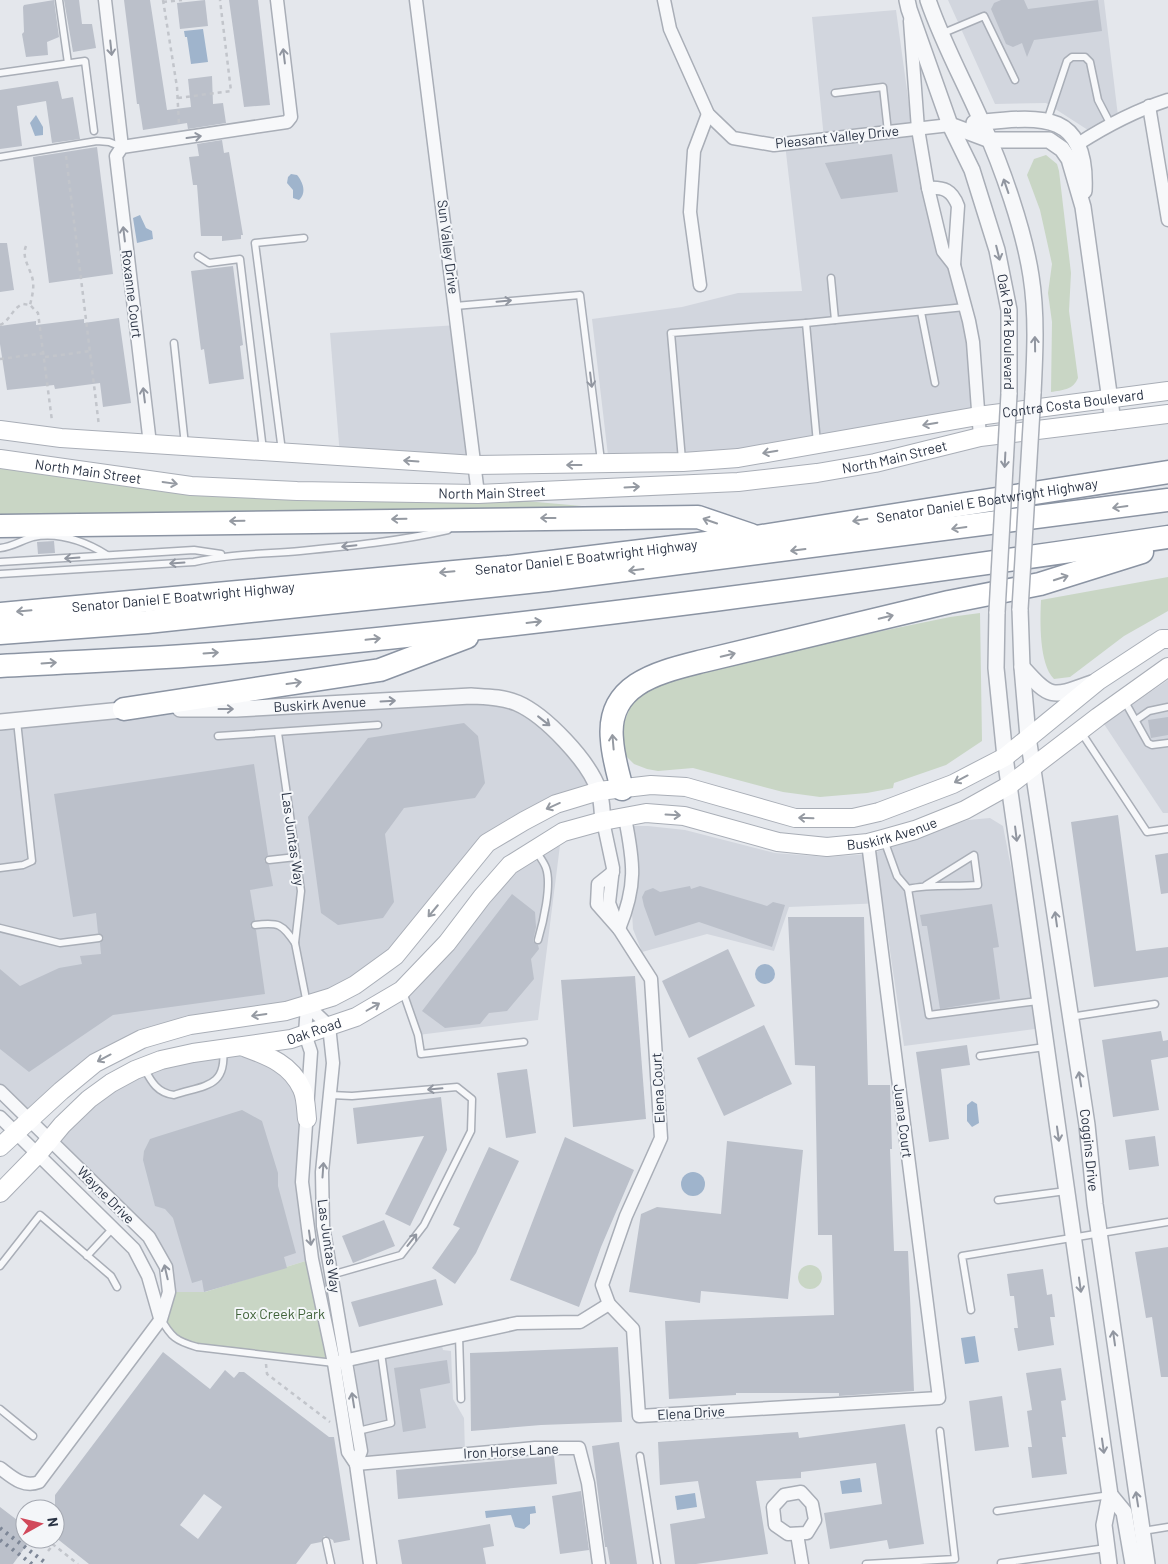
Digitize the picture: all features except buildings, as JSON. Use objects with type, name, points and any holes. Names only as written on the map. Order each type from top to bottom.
[{"type":"highway","name":"Senator Daniel E Boatwright Highway","points":[[0,614],[498,568],[756,537],[1168,472]]},
{"type":"highway","points":[[0,633],[156,621],[547,580],[1168,500]]},
{"type":"highway","points":[[0,526],[501,518],[698,517],[756,537]]},
{"type":"highway","points":[[0,666],[262,650],[493,627],[960,567],[1168,537]]},
{"type":"highway","points":[[622,789],[611,738],[613,716],[622,695],[642,681],[666,671],[703,660],[949,602],[1040,584],[1168,544]]},
{"type":"highway","points":[[124,709],[380,670],[493,627]]},
{"type":"main road","name":"Contra Costa Boulevard","points":[[978,416],[1168,391]]},
{"type":"main road","name":"Contra Costa Boulevard","points":[[980,437],[1168,414]]},
{"type":"main road","name":"North Main Street","points":[[0,430],[50,437],[475,465],[602,464],[683,462],[738,458],[978,416]]},
{"type":"main road","name":"North Main Street","points":[[0,459],[191,486],[297,491],[478,494],[738,482],[817,473],[875,463],[980,437]]},
{"type":"main road","name":"Buskirk Avenue","points":[[599,791],[651,785],[686,787],[795,818],[853,818],[879,812],[953,784],[1005,757],[1098,681],[1162,639],[1168,639]]},
{"type":"main road","name":"Buskirk Avenue","points":[[603,822],[646,813],[684,816],[778,842],[827,847],[875,841],[915,830],[965,810],[1008,786],[1168,667]]},
{"type":"main road","points":[[622,789],[625,818]]},
{"type":"main road","name":"Oak Road","points":[[0,1147],[95,1063],[142,1039],[190,1025],[286,1011],[332,996],[355,985],[396,956],[487,844],[556,804],[599,791]]},
{"type":"main road","name":"Oak Road","points":[[0,1193],[88,1099],[111,1083],[143,1067],[177,1056],[291,1039],[356,1017],[402,990],[448,943],[482,897],[510,865],[563,832],[603,822]]},
{"type":"main road","points":[[241,1046],[272,1058],[288,1068],[303,1089],[307,1119]]},
{"type":"street","name":"Roxanne Court","points":[[105,0],[122,147],[116,156],[116,165],[150,444]]},
{"type":"street","points":[[122,147],[283,124],[291,117],[278,0]]},
{"type":"street","name":"Sun Valley Drive","points":[[416,0],[478,494]]},
{"type":"street","name":"Pleasant Valley Drive","points":[[664,0],[670,29],[708,114],[733,138],[774,145],[918,129]]},
{"type":"street","name":"Oak Park Boulevard","points":[[928,0],[956,70],[990,140],[1025,242],[1032,277],[1035,357],[1020,609],[1022,667],[1028,737]]},
{"type":"street","name":"Oak Park Boulevard","points":[[908,4],[950,126],[970,164],[988,214],[1005,282],[1009,310],[1009,394],[996,612],[996,668],[1005,757]]},
{"type":"street","name":"Oak Park Boulevard","points":[[908,4],[918,129],[928,188],[943,251],[954,265]]},
{"type":"street","points":[[1078,144],[1149,106],[1168,100]]},
{"type":"street","points":[[1149,106],[1168,220]]},
{"type":"street","points":[[700,285],[690,212],[694,150],[708,114]]},
{"type":"street","points":[[918,129],[1034,118],[1056,124],[1070,134],[1078,144],[1084,157],[1083,207]]},
{"type":"street","points":[[950,126],[990,140],[1042,139],[1057,145],[1069,159],[1083,207],[1113,422]]},
{"type":"street","name":"Oak Park Boulevard","points":[[928,188],[941,187],[949,191],[955,198],[958,206],[954,265],[973,342],[980,437]]},
{"type":"street","points":[[1022,667],[1043,690],[1050,694],[1070,691],[1098,681]]},
{"type":"street","name":"Buskirk Avenue","points":[[0,722],[124,709],[236,709],[472,696],[493,697],[517,703],[543,719],[561,736],[575,752],[599,791],[603,822]]},
{"type":"street","name":"Coggins Drive","points":[[1028,737],[1087,1125],[1098,1232],[1136,1532],[1133,1564]]},
{"type":"street","name":"Coggins Drive","points":[[1005,757],[1038,1001],[1110,1495],[1104,1525],[1110,1564]]},
{"type":"street","points":[[618,929],[630,902],[634,870],[625,818]]},
{"type":"street","name":"Elena Court","points":[[603,822],[613,872],[609,903],[618,929],[651,979],[661,1138],[626,1216],[602,1285],[609,1304]]},
{"type":"street","name":"Juana Court","points":[[875,841],[939,1398]]},
{"type":"street","points":[[307,1005],[329,1026]]},
{"type":"street","name":"Las Juntas Way","points":[[307,1005],[305,1034],[311,1052],[302,1182],[312,1259],[334,1363],[342,1421],[348,1452],[356,1464],[370,1564]]},
{"type":"street","name":"Las Juntas Way","points":[[329,1026],[333,1063],[322,1195],[323,1226],[348,1360],[361,1451],[356,1464]]},
{"type":"street","name":"Wayne Drive","points":[[0,1091],[148,1237],[166,1267],[169,1292],[160,1319],[38,1482],[31,1485],[18,1482],[0,1468]]},
{"type":"street","name":"Wayne Drive","points":[[0,1117],[134,1249],[148,1276],[160,1319]]},
{"type":"street","points":[[334,1363],[516,1323],[580,1322],[609,1304]]},
{"type":"street","name":"Elena Drive","points":[[609,1304],[633,1329],[639,1416],[939,1398]]},
{"type":"street","name":"Iron Horse Lane","points":[[356,1464],[535,1448],[579,1448],[588,1483],[599,1564]]},
{"type":"street","name":"Coggins Drive","points":[[1110,1495],[1124,1512],[1136,1532],[1148,1564]]},
{"type":"street","points":[[797,1534],[802,1564]]},
{"type":"lane","points":[[59,0],[68,63]]},
{"type":"lane","points":[[941,34],[984,16],[1016,80]]},
{"type":"lane","points":[[1047,121],[1067,60],[1072,56],[1085,57],[1090,62],[1098,100],[1111,125]]},
{"type":"lane","points":[[0,73],[85,60],[94,131]]},
{"type":"lane","points":[[835,93],[883,87],[888,132]]},
{"type":"lane","points":[[0,157],[65,148],[97,141],[109,142],[122,147]]},
{"type":"lane","points":[[282,452],[255,243],[304,238]]},
{"type":"lane","points":[[198,256],[209,263],[240,259],[264,451]]},
{"type":"lane","points":[[830,278],[835,320]]},
{"type":"lane","points":[[455,306],[580,294],[602,464]]},
{"type":"lane","points":[[683,462],[671,333],[806,323],[965,307]]},
{"type":"lane","points":[[921,312],[935,383]]},
{"type":"lane","points":[[806,323],[817,444]]},
{"type":"lane","points":[[174,344],[186,446]]},
{"type":"lane","points":[[0,574],[194,562],[225,555],[299,551],[368,544],[438,532],[501,518]]},
{"type":"lane","points":[[0,548],[34,537],[56,536],[88,543],[108,556]]},
{"type":"lane","points":[[0,562],[194,550],[225,555]]},
{"type":"lane","points":[[1124,700],[1148,743],[1152,745],[1168,744]]},
{"type":"lane","points":[[1136,720],[1149,711],[1168,707]]},
{"type":"lane","points":[[0,868],[23,865],[32,861],[17,721]]},
{"type":"lane","points":[[218,736],[378,725]]},
{"type":"lane","points":[[1080,731],[1147,832],[1168,829]]},
{"type":"lane","name":"Las Juntas Way","points":[[278,732],[301,891],[295,943],[307,1005]]},
{"type":"lane","points":[[875,841],[897,876],[908,889],[929,1016],[1038,1001]]},
{"type":"lane","points":[[535,850],[546,868],[548,879],[545,908],[538,940]]},
{"type":"lane","points":[[908,889],[926,885],[956,887],[978,885],[974,855],[926,885]]},
{"type":"lane","points":[[269,860],[296,857]]},
{"type":"lane","points":[[255,925],[272,923],[284,927],[295,943]]},
{"type":"lane","points":[[0,928],[60,944],[99,938]]},
{"type":"lane","points":[[402,990],[418,1036],[421,1054],[524,1042]]},
{"type":"lane","points":[[1070,1017],[1155,1004]]},
{"type":"lane","points":[[980,1056],[1045,1047]]},
{"type":"lane","points":[[143,1067],[154,1086],[167,1094],[174,1095],[216,1081],[222,1075],[224,1063],[223,1048]]},
{"type":"lane","points":[[331,1095],[352,1096],[457,1087],[472,1099],[471,1131],[424,1226],[401,1255],[356,1270],[331,1275]]},
{"type":"lane","points":[[998,1200],[1066,1191]]},
{"type":"lane","points":[[0,1266],[40,1216],[111,1276],[117,1287]]},
{"type":"lane","points":[[971,1310],[962,1256],[1098,1232],[1168,1222]]},
{"type":"lane","points":[[87,1256],[113,1228]]},
{"type":"lane","points":[[160,1319],[170,1336],[183,1343],[197,1347],[334,1363]]},
{"type":"lane","points":[[459,1336],[461,1399]]},
{"type":"lane","points":[[358,1431],[391,1423],[382,1353]]},
{"type":"lane","points":[[0,1408],[33,1436]]},
{"type":"lane","points":[[866,1564],[955,1559],[940,1431]]},
{"type":"lane","points":[[640,1456],[657,1564]]},
{"type":"lane","points":[[997,1511],[1110,1495]]},
{"type":"lane","points":[[1136,1532],[1168,1526]]},
{"type":"lane","points":[[326,1541],[331,1564]]},
{"type":"lane","points":[[1001,1562],[1107,1547]]},
{"type":"path","points":[[180,139],[178,98],[163,1],[182,0]]},
{"type":"path","points":[[178,98],[231,91],[220,0]]},
{"type":"path","points":[[65,148],[99,422],[97,440]]},
{"type":"path","points":[[26,246],[24,252],[33,287],[30,305]]},
{"type":"path","points":[[0,325],[6,322],[18,306],[30,305],[38,313],[53,414],[50,437]]},
{"type":"path","points":[[45,357],[91,351]]},
{"type":"path","points":[[0,359],[45,353]]},
{"type":"path","points":[[265,1355],[267,1374],[330,1422],[342,1421]]},
{"type":"path","points":[[59,1549],[78,1564]]},
{"type":"shaded area","points":[[948,0],[1104,0],[1118,116],[1091,132],[1046,103],[995,104]]},
{"type":"shaded area","points":[[896,10],[916,156],[969,321],[978,416],[738,458],[609,464],[592,319],[682,307],[738,293],[802,291],[785,144],[824,139],[812,17]]},
{"type":"shaded area","points":[[458,325],[475,465],[340,456],[330,333]]},
{"type":"shaded area","points":[[1168,680],[1168,813],[1163,813],[1104,724]]},
{"type":"shaded area","points":[[493,697],[543,719],[599,791],[487,843],[438,905],[355,985],[142,1039],[30,1120],[0,1091],[0,722],[91,713]]},
{"type":"shaded area","points":[[990,818],[1003,826],[1042,1028],[904,1046],[883,903],[789,907],[774,951],[707,934],[642,952],[633,929],[632,912],[637,875],[633,826],[685,830],[775,853],[827,857],[871,854],[968,820]]},
{"type":"shaded area","points":[[560,845],[538,1020],[418,1035],[408,996],[487,903],[520,869]]},
{"type":"shaded area","points":[[241,1046],[303,1089],[302,1182],[312,1259],[204,1292],[169,1292],[149,1237],[50,1140],[111,1083]]},
{"type":"shaded area","points":[[441,1340],[443,1350],[451,1351],[453,1399],[464,1418],[465,1453],[367,1458],[354,1362]]},
{"type":"green space","points":[[1046,155],[1057,164],[1059,171],[1071,273],[1069,311],[1078,378],[1070,387],[1051,392],[1052,322],[1048,293],[1052,264],[1040,210],[1027,175],[1034,159]]},
{"type":"green space","points":[[0,460],[191,486],[478,497],[582,506],[501,518],[0,526]]},
{"type":"green space","points":[[1168,577],[1168,611],[1124,636],[1070,677],[1054,679],[1049,672],[1043,653],[1041,600]]},
{"type":"green space","points":[[980,613],[982,741],[946,765],[894,783],[893,788],[867,793],[820,797],[783,792],[693,768],[658,771],[647,769],[634,764],[625,755],[621,743],[625,720],[632,703],[649,689],[703,668],[950,617]]},
{"type":"green space","name":"Fox Creek Park","points":[[312,1259],[334,1363],[183,1343],[161,1319],[169,1292],[205,1292]]},
{"type":"green space","points":[[810,1265],[819,1268],[822,1277],[819,1286],[810,1289],[801,1286],[798,1277],[801,1268]]},
{"type":"water","points":[[203,29],[208,62],[191,64],[187,37],[185,37],[184,31]]},
{"type":"water","points":[[36,115],[43,127],[43,135],[35,136],[30,123]]},
{"type":"water","points":[[291,174],[297,175],[302,184],[303,194],[299,200],[293,198],[293,190],[287,183],[288,177]]},
{"type":"water","points":[[140,215],[146,228],[152,231],[153,239],[137,243],[133,218]]},
{"type":"water","points":[[761,964],[769,964],[775,970],[775,978],[769,984],[761,984],[755,978],[755,970]]},
{"type":"water","points":[[972,1101],[977,1104],[979,1123],[972,1127],[967,1121],[967,1105]]},
{"type":"water","points":[[693,1172],[698,1173],[704,1179],[704,1189],[698,1195],[693,1196],[688,1195],[682,1189],[681,1184],[682,1179],[688,1173]]},
{"type":"water","points":[[975,1336],[979,1362],[965,1364],[961,1338]]},
{"type":"water","points":[[860,1478],[862,1492],[842,1494],[840,1481]]},
{"type":"water","points":[[695,1493],[697,1507],[677,1510],[675,1496]]},
{"type":"water","points":[[535,1506],[536,1513],[530,1514],[530,1524],[524,1529],[515,1527],[511,1515],[486,1518],[485,1511]]},
{"type":"railway","points":[[0,1528],[47,1564]]},
{"type":"railway","points":[[0,1540],[32,1564]]}]
